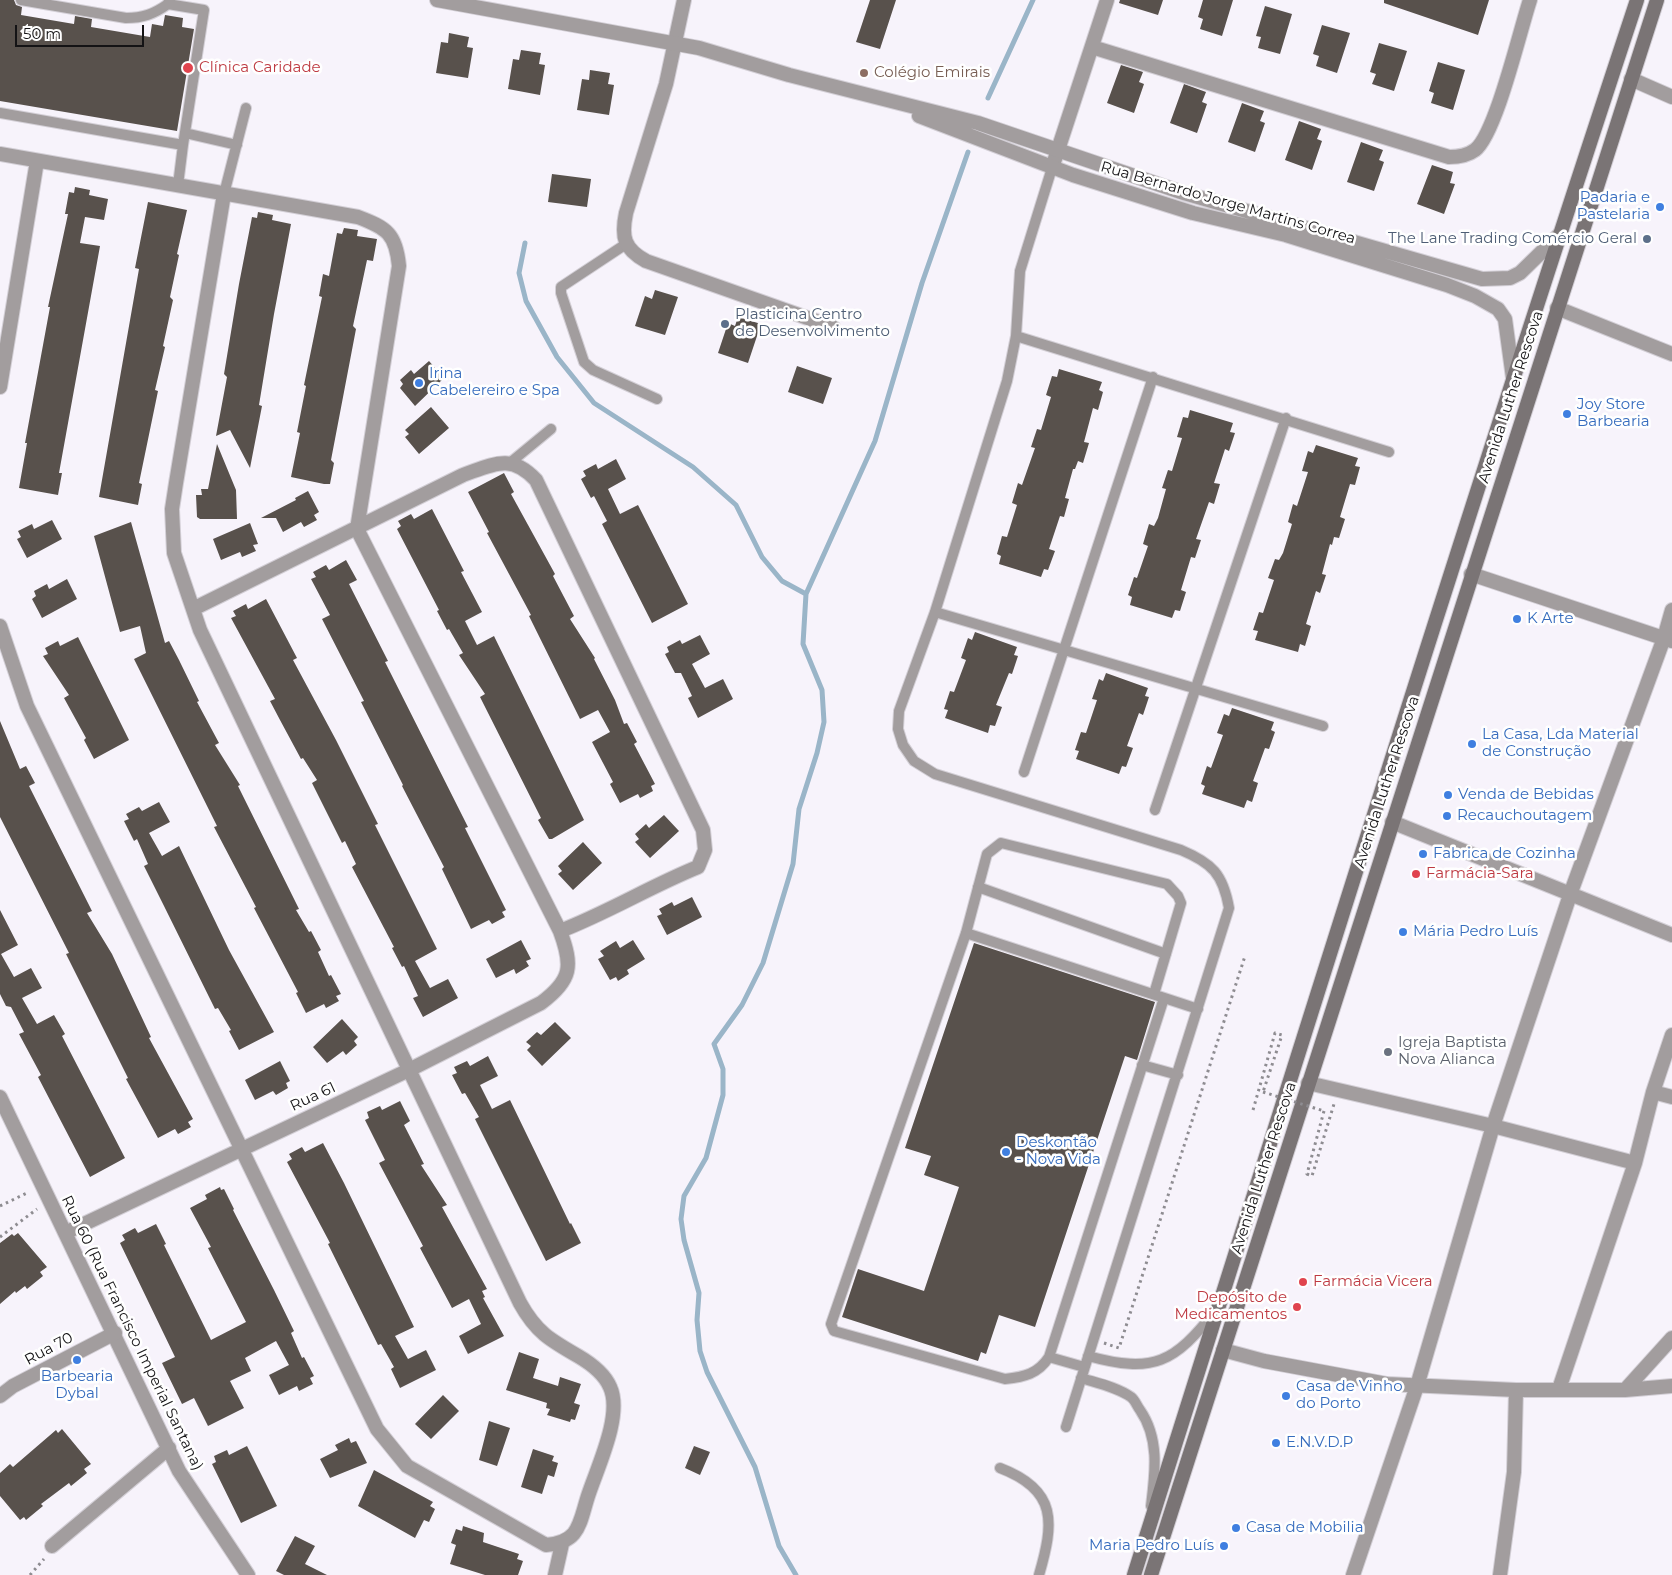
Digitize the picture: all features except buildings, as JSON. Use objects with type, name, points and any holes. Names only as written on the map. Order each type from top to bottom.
[{"type":"main road","name":"Avenida Luther Rescova","points":[[1134,1575],[1221,1303],[1286,1088],[1559,235],[1637,0]]},
{"type":"main road","name":"Avenida Luther Rescova","points":[[1151,1575],[1471,574],[1657,0]]},
{"type":"street","name":"Rua Bernardo Jorge Martins Correa","points":[[437,0],[676,42],[882,100],[978,123],[1282,223],[1482,279],[1510,278],[1520,273],[1559,235]]},
{"type":"street","points":[[684,0],[676,42],[626,212],[623,227],[626,244],[632,254],[646,261],[833,327]]},
{"type":"street","points":[[1052,168],[1107,0]]},
{"type":"street","points":[[1092,47],[1449,157],[1461,157],[1475,151],[1492,125],[1530,0]]},
{"type":"street","points":[[1631,79],[1672,97]]},
{"type":"street","name":"Rua Bernardo Jorge Martins Correa","points":[[882,100],[1052,168],[1194,213],[1286,235],[1447,285],[1475,296],[1498,309],[1505,319],[1513,378]]},
{"type":"street","points":[[0,154],[358,217],[381,226],[397,247],[399,266],[357,529],[560,931],[634,898],[667,879],[698,867],[705,850],[703,830],[536,480],[524,467],[511,462],[484,467],[462,475],[357,529],[193,609]]},
{"type":"street","points":[[0,387],[37,161]]},
{"type":"street","points":[[224,194],[172,509],[174,552],[200,630],[528,1317],[539,1332],[556,1345],[590,1363],[602,1374],[610,1387],[614,1403],[610,1428],[576,1532],[562,1544],[555,1575]]},
{"type":"street","points":[[1557,308],[1672,354]]},
{"type":"street","points":[[1471,574],[1668,640]]},
{"type":"street","points":[[1353,1575],[1417,1386],[1493,1126],[1571,892],[1668,640],[1672,610]]},
{"type":"street","points":[[0,626],[27,706],[377,1429],[390,1448],[407,1466],[546,1545],[562,1544]]},
{"type":"street","points":[[1392,822],[1571,892],[1672,935]]},
{"type":"street","name":"Rua 61","points":[[65,1233],[411,1070],[541,1003],[557,992],[566,978],[569,956],[560,931]]},
{"type":"street","points":[[1559,1389],[1634,1163],[1653,1092],[1672,1035]]},
{"type":"street","points":[[1308,1083],[1493,1126],[1634,1163]]},
{"type":"street","points":[[1653,1092],[1672,1097]]},
{"type":"street","name":"Rua 60 (Rua Francisco Imperial Santana)","points":[[0,1097],[179,1471],[248,1575]]},
{"type":"street","name":"Rua 70","points":[[0,1396],[13,1386],[114,1333]]},
{"type":"street","points":[[1625,1390],[1672,1338]]},
{"type":"street","points":[[1223,1350],[1264,1361],[1364,1381],[1417,1386],[1516,1390],[1625,1390],[1672,1386]]},
{"type":"street","points":[[1500,1575],[1514,1472],[1516,1390]]},
{"type":"street","points":[[52,1546],[169,1448]]},
{"type":"lane","points":[[22,0],[126,18],[142,18],[156,12],[169,2],[204,10],[178,186]]},
{"type":"lane","points":[[224,194],[246,108]]},
{"type":"lane","points":[[0,113],[183,144]]},
{"type":"lane","points":[[185,133],[238,145]]},
{"type":"lane","points":[[1052,168],[1020,271],[1016,336],[1007,380],[935,612],[899,711],[898,729],[903,745],[914,761],[935,774],[1181,850],[1200,858],[1216,871],[1226,890],[1229,908],[1066,1427]]},
{"type":"lane","points":[[626,244],[562,287],[561,293],[584,362],[593,370],[657,399]]},
{"type":"lane","points":[[1016,336],[1286,418],[1390,452]]},
{"type":"lane","points":[[1024,772],[1153,377]]},
{"type":"lane","points":[[1155,810],[1286,418]]},
{"type":"lane","points":[[511,462],[551,429]]},
{"type":"lane","points":[[935,612],[1323,726]]},
{"type":"lane","points":[[1001,843],[1167,884],[1178,896],[1181,903],[1166,954],[1159,996],[1142,1065],[1049,1357],[1042,1367],[1034,1373],[1005,1379],[834,1331],[831,1328],[966,933],[987,854],[994,846],[1001,843]]},
{"type":"lane","points":[[978,887],[1166,954]]},
{"type":"lane","points":[[966,933],[1198,1009]]},
{"type":"lane","points":[[1142,1065],[1178,1075]]},
{"type":"lane","points":[[1088,1356],[1116,1364],[1139,1366],[1155,1362],[1174,1353],[1194,1338],[1221,1303]]},
{"type":"lane","points":[[1049,1357],[1084,1367]]},
{"type":"lane","points":[[1081,1378],[1117,1390],[1132,1398],[1152,1434],[1155,1476],[1146,1535]]},
{"type":"lane","points":[[1000,1468],[1020,1476],[1039,1492],[1046,1506],[1050,1521],[1046,1550],[1039,1575]]},
{"type":"path","points":[[1119,1348],[1245,956]]},
{"type":"path","points":[[1253,1110],[1275,1033],[1282,1035],[1263,1092],[1324,1111],[1307,1174],[1312,1176],[1338,1091]]},
{"type":"path","points":[[0,1206],[42,1186]]},
{"type":"path","points":[[0,1237],[49,1200]]},
{"type":"path","points":[[30,1575],[44,1559]]},
{"type":"waterway","points":[[988,98],[1033,0]]},
{"type":"waterway","points":[[796,1575],[779,1546],[755,1467],[707,1372],[700,1351],[697,1320],[699,1293],[684,1240],[681,1219],[684,1196],[706,1158],[723,1095],[723,1069],[714,1044],[742,1005],[763,963],[793,864],[799,809],[817,753],[824,722],[822,690],[803,644],[806,594],[875,441],[922,283],[968,152]]},
{"type":"waterway","points":[[525,243],[519,273],[526,301],[557,357],[594,403],[693,467],[736,505],[762,557],[782,581],[806,594]]},
{"type":"place","name":"Clínica Caridade","points":[[188,68]]},
{"type":"place","name":"Colégio Emirais","points":[[864,73]]},
{"type":"place","name":"Padaria e Pastelaria","points":[[1660,207]]},
{"type":"place","name":"The Lane Trading Comércio Geral","points":[[1647,239]]},
{"type":"place","name":"Plasticina Centro de Desenvolvimento","points":[[725,324]]},
{"type":"place","name":"Irina Cabelereiro e Spa","points":[[419,383]]},
{"type":"place","name":"Joy Store Barbearia","points":[[1567,414]]},
{"type":"place","name":"K Arte","points":[[1517,619]]},
{"type":"place","name":"La Casa, Lda Material de Construção","points":[[1472,744]]},
{"type":"place","name":"Venda de Bebidas","points":[[1448,795]]},
{"type":"place","name":"Recauchoutagem","points":[[1447,816]]},
{"type":"place","name":"Fabrica de Cozinha","points":[[1423,854]]},
{"type":"place","name":"Farmácia-Sara","points":[[1416,874]]},
{"type":"place","name":"Mária Pedro Luís","points":[[1403,932]]},
{"type":"place","name":"Igreja Baptista Nova Alianca","points":[[1388,1052]]},
{"type":"place","name":"Deskontão - Nova Vida","points":[[1006,1152]]},
{"type":"place","name":"Farmácia Vicera","points":[[1303,1282]]},
{"type":"place","name":"Depósito de Medicamentos","points":[[1297,1307]]},
{"type":"place","name":"Barbearia Dybal","points":[[77,1360]]},
{"type":"place","name":"Casa de Vinho do Porto","points":[[1286,1396]]},
{"type":"place","name":"E.N.V.D.P","points":[[1276,1443]]},
{"type":"place","name":"Casa de Mobilia","points":[[1236,1528]]},
{"type":"place","name":"Maria Pedro Luís","points":[[1224,1546]]}]
